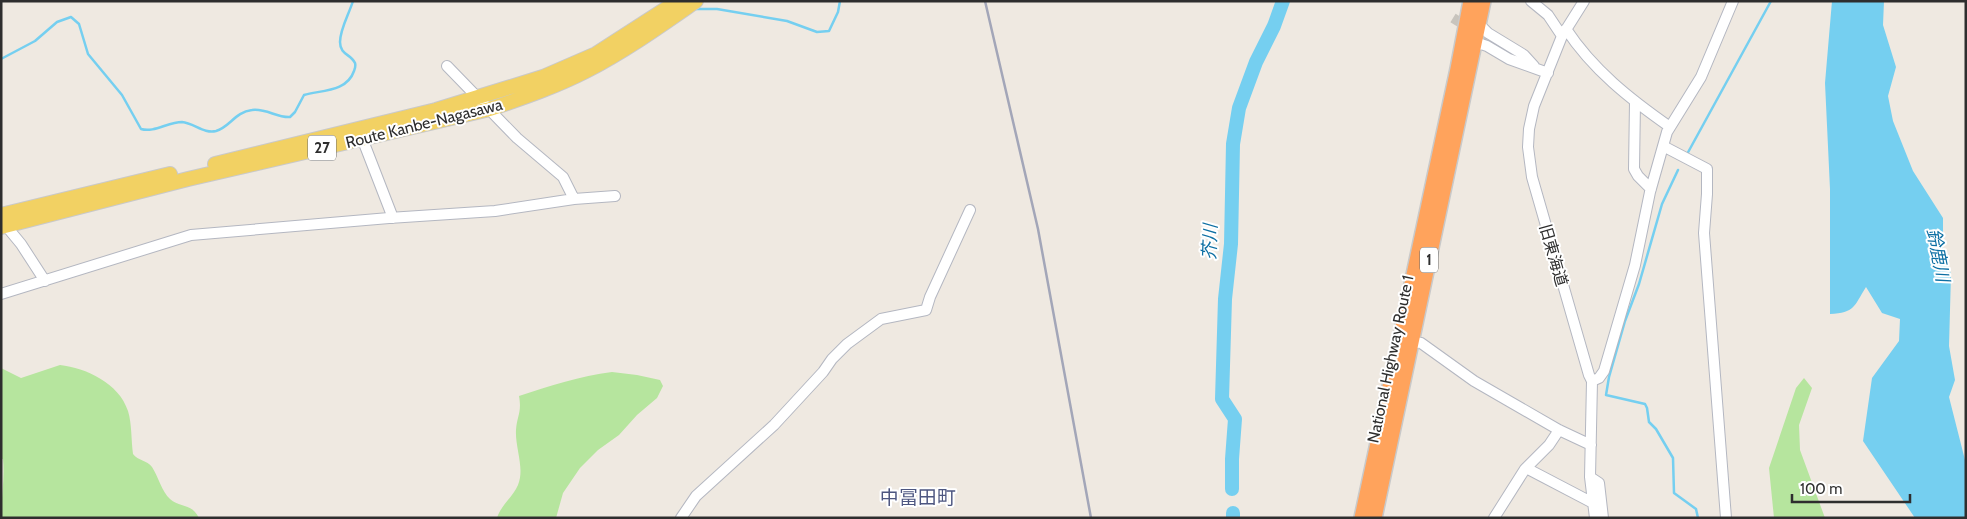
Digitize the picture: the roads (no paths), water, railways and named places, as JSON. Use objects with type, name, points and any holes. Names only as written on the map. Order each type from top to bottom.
[{"type":"highway","name":"National Highway Route 1","points":[[1362,518],[1471,1]]},
{"type":"highway","name":"National Highway Route 1","points":[[1374,518],[1483,1]]},
{"type":"main road","name":"27","points":[[628,41],[678,1]]},
{"type":"main road","name":"27","points":[[628,41],[696,1]]},
{"type":"main road","name":"Route Kanbe-Nagasawa","points":[[3,222],[477,98],[543,77],[628,41]]},
{"type":"main road","name":"Route Kanbe-Nagasawa","points":[[3,222],[490,109],[549,88],[584,72],[628,41]]},
{"type":"street","points":[[1531,1],[1548,15],[1598,70],[1635,102],[1670,127]]},
{"type":"street","name":"旧東海道","points":[[1584,1],[1564,33],[1531,117],[1528,147],[1530,166],[1546,229],[1592,381],[1590,477],[1595,518]]},
{"type":"street","points":[[1592,381],[1599,378],[1604,371],[1635,265],[1651,189],[1670,127],[1701,77],[1733,1]]},
{"type":"street","points":[[1479,24],[1488,33],[1524,55],[1535,67]]},
{"type":"street","points":[[1475,46],[1481,44],[1487,46],[1510,59],[1535,67]]},
{"type":"street","points":[[1499,46],[1548,73]]},
{"type":"street","points":[[447,66],[517,138],[564,177],[574,198]]},
{"type":"street","points":[[1635,102],[1634,169],[1651,189]]},
{"type":"street","points":[[362,138],[393,218]]},
{"type":"street","points":[[1663,146],[1707,169],[1704,233],[1726,518]]},
{"type":"street","points":[[1,294],[191,235],[495,211],[574,198],[615,196]]},
{"type":"street","points":[[681,518],[696,496],[774,425],[847,344],[882,319],[926,310],[930,297],[970,210]]},
{"type":"street","points":[[3,222],[22,244],[45,281]]},
{"type":"street","points":[[1411,342],[1422,343],[1474,381],[1559,430],[1592,445]]},
{"type":"street","points":[[1494,518],[1526,468],[1549,445],[1559,430]]},
{"type":"street","points":[[1526,468],[1593,503]]},
{"type":"street","points":[[1590,477],[1600,483],[1603,518]]},
{"type":"water","name":"鈴鹿川","points":[[1832,1],[1884,1],[1883,25],[1896,67],[1888,96],[1893,121],[1913,171],[1943,218],[1943,251],[1951,274],[1949,346],[1955,380],[1949,397],[1966,464],[1966,518],[1915,518],[1863,441],[1872,378],[1899,341],[1900,319],[1882,313],[1866,287],[1856,304],[1849,310],[1830,314],[1830,189],[1825,83]]},
{"type":"waterway","points":[[1,59],[35,41],[57,22],[71,17],[79,24],[88,54],[122,95],[141,129],[151,130],[182,122],[212,132],[221,129],[246,111],[262,110],[290,117],[295,112],[304,95],[333,89],[346,83],[351,78],[355,63],[342,50],[340,37],[353,1]]},
{"type":"waterway","points":[[695,9],[717,9],[787,21],[817,32],[829,31],[838,12],[840,1]]},
{"type":"waterway","name":"芥川","points":[[1232,489],[1235,419],[1222,399],[1225,299],[1231,244],[1233,144],[1239,108],[1256,62],[1274,26],[1283,1]]},
{"type":"waterway","points":[[1686,156],[1771,1]]},
{"type":"waterway","points":[[1678,170],[1662,204],[1639,284],[1625,321],[1609,377],[1606,395],[1645,404],[1649,422],[1656,429],[1673,458],[1674,493],[1696,509],[1698,518]]},
{"type":"waterway","name":"芥川","points":[[1233,513],[1233,518]]},
{"type":"tunnel","points":[[1453,18],[1499,46]]},
{"type":"railway","points":[[985,1],[1038,229],[1091,518]]},
{"type":"district","name":"中冨田町","points":[[918,497]]}]
